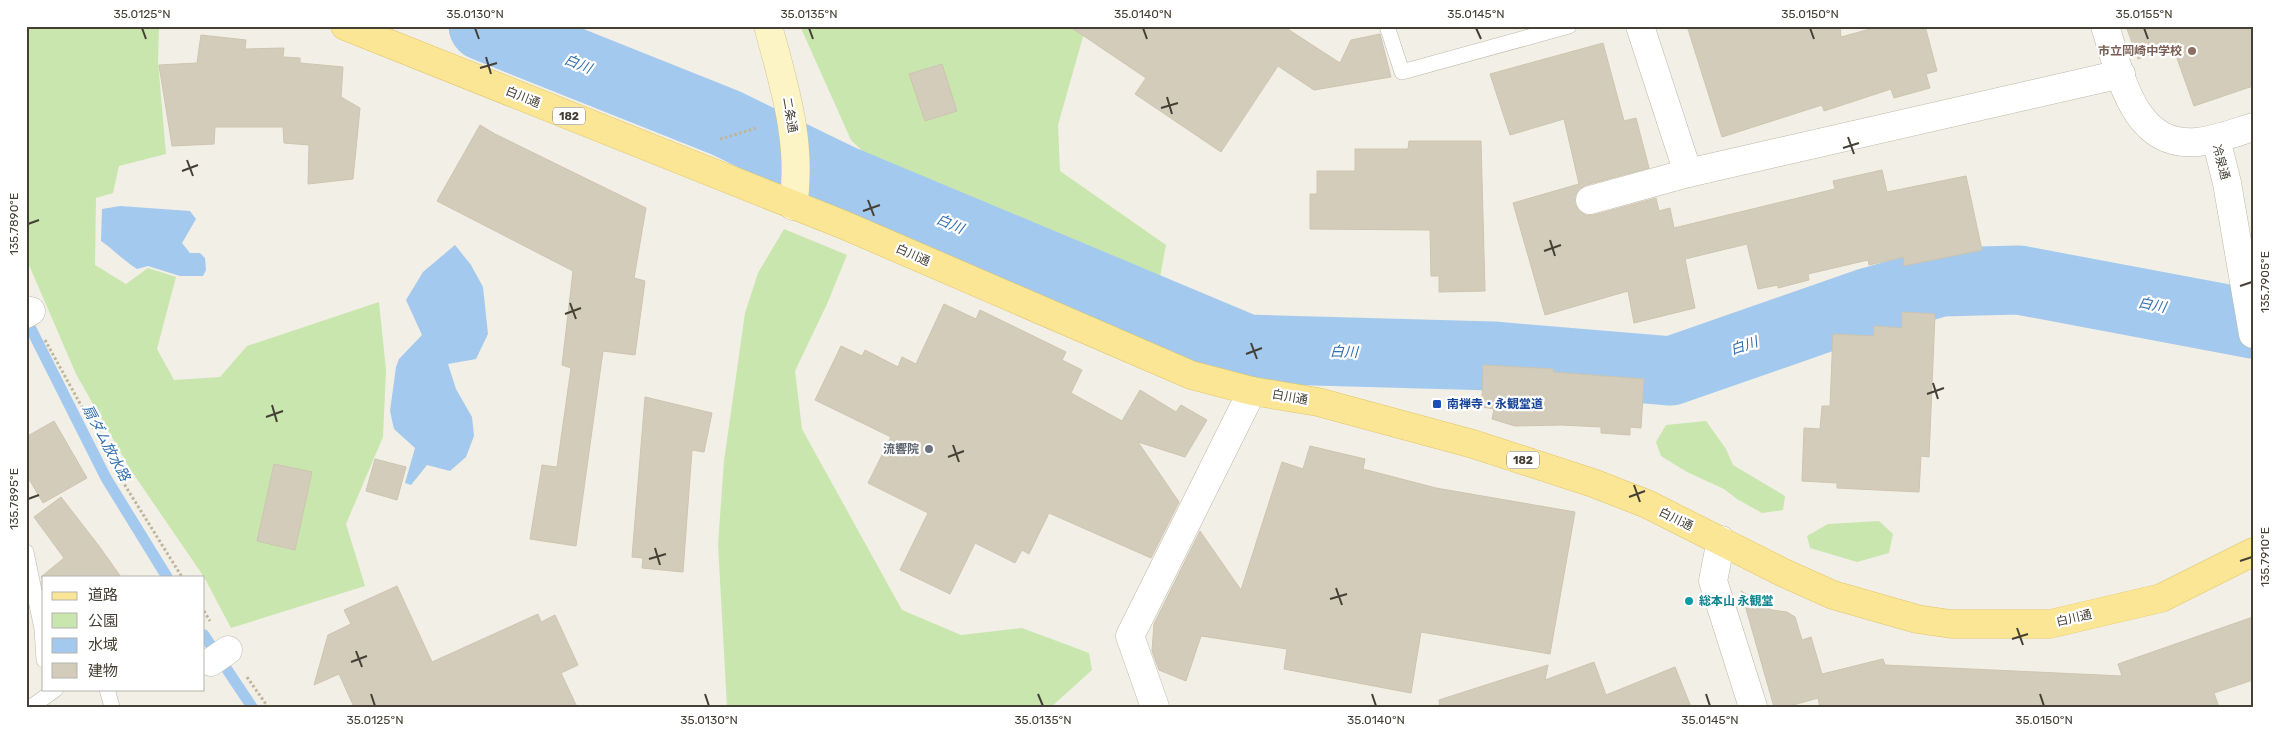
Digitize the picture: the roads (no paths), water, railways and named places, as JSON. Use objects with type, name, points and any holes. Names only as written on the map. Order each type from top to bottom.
[{"type":"main road","name":"白川通","points":[[345,26],[795,194],[844,225],[1191,375],[1252,390],[1318,402],[1473,444],[1593,483],[1647,504],[1784,573],[1834,595],[1917,619],[1952,624],[2050,624],[2161,598],[2253,552]]},
{"type":"street","name":"二条通","points":[[768,26],[794,128],[795,194]]},
{"type":"street","points":[[1640,26],[1688,173]]},
{"type":"street","name":"冷泉通","points":[[2105,26],[2128,98],[2144,122],[2160,135],[2179,142],[2216,139],[2227,184],[2253,334]]},
{"type":"street","points":[[1590,200],[1688,173],[2121,74]]},
{"type":"street","points":[[2216,139],[2253,127]]},
{"type":"street","points":[[1155,707],[1130,636],[1252,390]]},
{"type":"street","points":[[1721,540],[1713,581],[1753,707]]},
{"type":"lane","points":[[1387,26],[1402,72],[1569,26]]},
{"type":"lane","points":[[26,552],[42,629]]},
{"type":"lane","points":[[108,690],[112,707]]},
{"type":"lane","points":[[31,707],[49,692]]},
{"type":"water","points":[[120,206],[190,211],[196,219],[182,243],[190,253],[200,253],[205,258],[206,270],[203,276],[180,276],[148,266],[137,269],[101,241],[102,209]]},
{"type":"water","points":[[455,245],[471,265],[483,287],[488,334],[476,359],[448,364],[456,389],[472,417],[474,436],[466,457],[450,471],[427,465],[411,485],[405,483],[415,448],[394,429],[390,411],[396,367],[399,359],[422,335],[406,300],[423,272]]},
{"type":"waterway","name":"白川","points":[[483,26],[726,123],[841,179],[1247,349],[1493,356],[1671,371],[1866,303],[1941,282],[2019,280],[2253,324]]},
{"type":"waterway","name":"扇ダム放水路","points":[[26,319],[106,478],[166,576]]},
{"type":"waterway","name":"扇ダム放水路","points":[[205,636],[252,707]]},
{"type":"place","name":"市立岡崎中学校","points":[[2192,51]]},
{"type":"place","name":"南禅寺・永観堂道","points":[[1437,404]]},
{"type":"place","name":"流響院","points":[[929,449]]},
{"type":"place","name":"総本山 永観堂","points":[[1689,601]]}]
